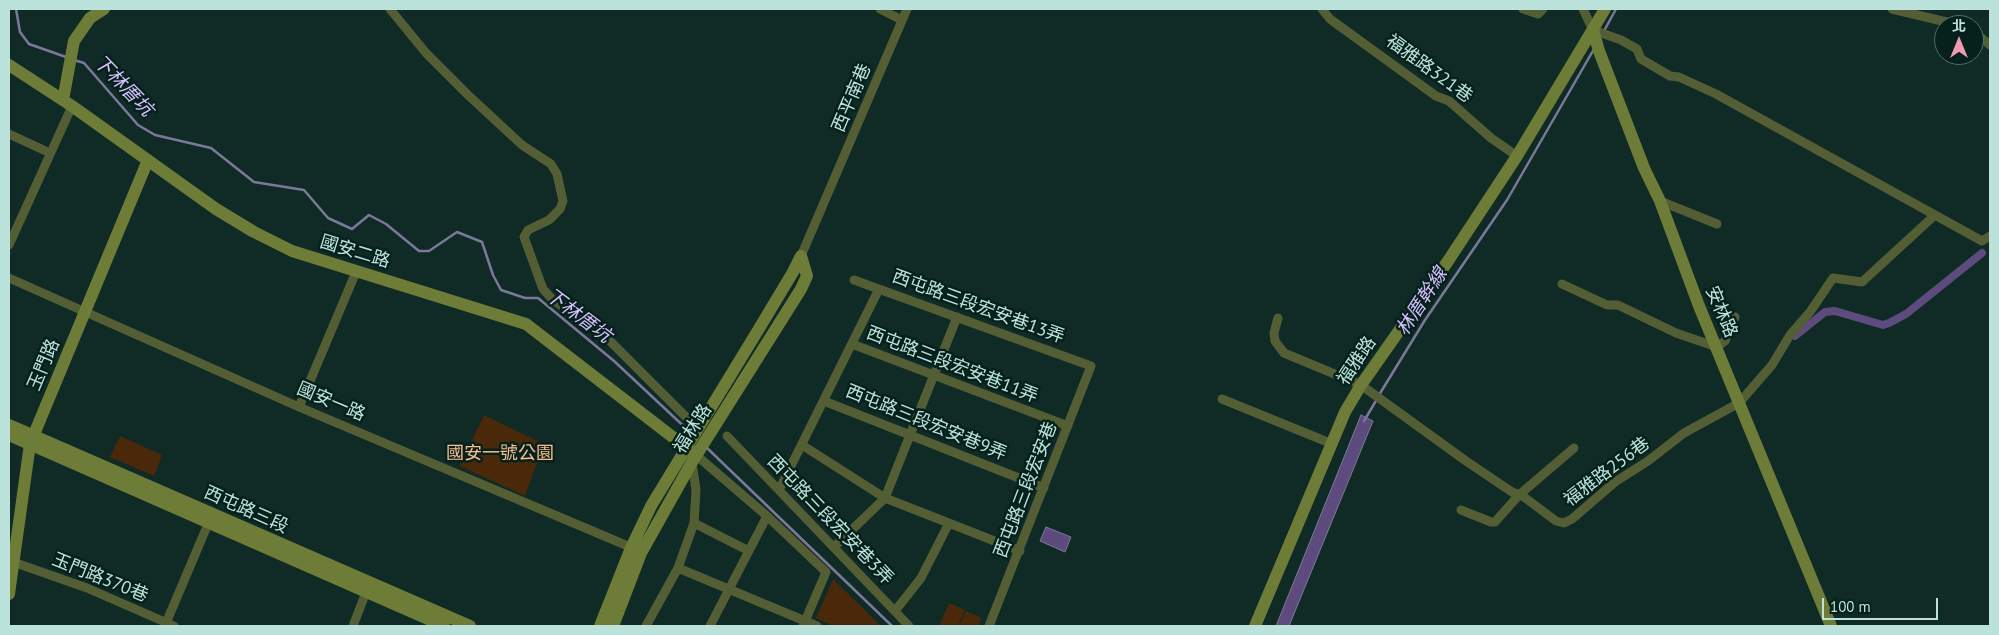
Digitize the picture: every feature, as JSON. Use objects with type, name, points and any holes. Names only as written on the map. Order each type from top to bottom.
[{"type":"street","points":[[9,245],[50,153],[67,103],[70,58],[74,41],[90,18],[104,9]]},
{"type":"street","points":[[390,9],[426,53],[467,94],[522,145],[551,164],[557,174],[563,201],[560,209],[549,220],[528,230],[524,237],[543,289],[552,299],[605,336],[696,444],[826,572],[804,624]]},
{"type":"street","points":[[880,9],[902,20]]},
{"type":"street","name":"西平南巷","points":[[826,199],[907,9]]},
{"type":"street","name":"福雅路321巷","points":[[1322,9],[1330,19],[1436,96],[1449,102],[1491,138],[1517,156]]},
{"type":"street","points":[[1523,9],[1538,14],[1543,9]]},
{"type":"street","name":"安林路","points":[[1583,9],[1598,37],[1644,168],[1660,202],[1699,306],[1831,626]]},
{"type":"street","name":"福雅路","points":[[1255,626],[1330,443],[1345,412],[1361,384],[1448,261],[1598,37],[1605,9]]},
{"type":"street","points":[[1892,9],[1934,19]]},
{"type":"street","points":[[1598,37],[1621,40],[1637,49],[1640,58],[1670,76],[1680,77],[1716,94],[1982,241],[1990,236]]},
{"type":"street","name":"國安二路","points":[[9,65],[67,103],[216,209],[254,232],[292,251],[526,324],[696,444]]},
{"type":"street","points":[[9,134],[50,153]]},
{"type":"street","name":"玉門路","points":[[9,594],[32,440],[148,160]]},
{"type":"street","name":"福林路","points":[[613,626],[651,506],[696,444],[760,327],[793,272],[826,199]]},
{"type":"street","points":[[1660,202],[1717,224]]},
{"type":"street","name":"福雅路256巷","points":[[1278,318],[1274,333],[1275,341],[1284,353],[1361,384],[1432,438],[1556,521],[1564,523],[1572,519],[1615,482],[1648,461],[1684,433],[1739,403],[1772,365],[1790,335],[1810,312],[1833,278],[1862,282],[1935,215]]},
{"type":"street","points":[[299,406],[356,272]]},
{"type":"street","name":"國安一路","points":[[9,278],[299,406],[636,550]]},
{"type":"street","name":"西屯路三段宏安巷13弄","points":[[854,280],[1091,366]]},
{"type":"street","points":[[1562,284],[1607,305],[1618,305],[1676,333],[1717,347],[1725,341],[1735,316]]},
{"type":"street","points":[[779,490],[880,289]]},
{"type":"street","points":[[834,547],[886,498],[957,317]]},
{"type":"street","name":"西屯路三段宏安巷11弄","points":[[852,344],[1068,426]]},
{"type":"street","name":"西屯路三段宏安巷","points":[[989,626],[1091,366]]},
{"type":"street","points":[[1222,399],[1330,443]]},
{"type":"street","name":"西屯路三段宏安巷9弄","points":[[824,401],[1044,488]]},
{"type":"street","name":"西屯路三段","points":[[9,425],[32,440],[368,587],[470,626]]},
{"type":"street","name":"西屯路三段","points":[[9,435],[32,440]]},
{"type":"street","name":"西屯路三段宏安巷3弄","points":[[727,436],[909,626]]},
{"type":"street","points":[[646,626],[678,568],[694,523],[696,444]]},
{"type":"street","points":[[802,445],[886,498],[1020,551]]},
{"type":"street","points":[[1461,510],[1494,522],[1519,495],[1574,448]]},
{"type":"street","points":[[710,626],[767,516]]},
{"type":"street","points":[[170,625],[211,518]]},
{"type":"street","points":[[694,523],[749,551]]},
{"type":"street","points":[[895,611],[921,578],[950,523]]},
{"type":"street","name":"福林路","points":[[600,626],[636,550]]},
{"type":"street","name":"玉門路370巷","points":[[13,562],[87,588],[170,625]]},
{"type":"street","points":[[678,568],[729,588],[804,624],[817,626]]},
{"type":"street","points":[[353,626],[368,587]]},
{"type":"street","name":"西屯路三段","points":[[368,587],[444,626]]},
{"type":"green space","name":"國安一號公園","points":[[484,415],[544,444],[525,496],[460,466]]},
{"type":"green space","points":[[120,436],[162,455],[154,476],[110,457]]},
{"type":"green space","points":[[833,579],[881,626],[833,626],[816,618]]},
{"type":"green space","points":[[949,603],[965,610],[958,626],[939,626]]},
{"type":"green space","points":[[966,611],[982,618],[978,626],[959,626]]},
{"type":"shaded area","points":[[1361,415],[1373,421],[1289,626],[1276,626]]},
{"type":"shaded area","points":[[1046,527],[1071,537],[1065,552],[1040,541]]},
{"type":"waterway","name":"下林厝坑","points":[[16,9],[20,32],[29,44],[66,57]]},
{"type":"waterway","name":"林厝幹線","points":[[1604,31],[1616,9]]},
{"type":"waterway","name":"林厝幹線","points":[[1379,395],[1425,320],[1507,200],[1594,49]]},
{"type":"waterway","name":"下林厝坑","points":[[74,60],[84,63],[138,125],[155,135],[211,148],[254,182],[304,190],[328,218],[352,229],[369,215],[386,224],[419,251],[429,251],[457,232],[482,242],[493,275],[501,290],[525,298],[538,298],[614,361],[691,433]]},
{"type":"waterway","points":[[1795,336],[1825,312],[1835,311],[1883,325],[1889,323],[1906,314],[1982,253]]},
{"type":"waterway","name":"林厝幹線","points":[[1364,421],[1377,399]]},
{"type":"waterway","name":"下林厝坑","points":[[706,447],[892,626]]}]
